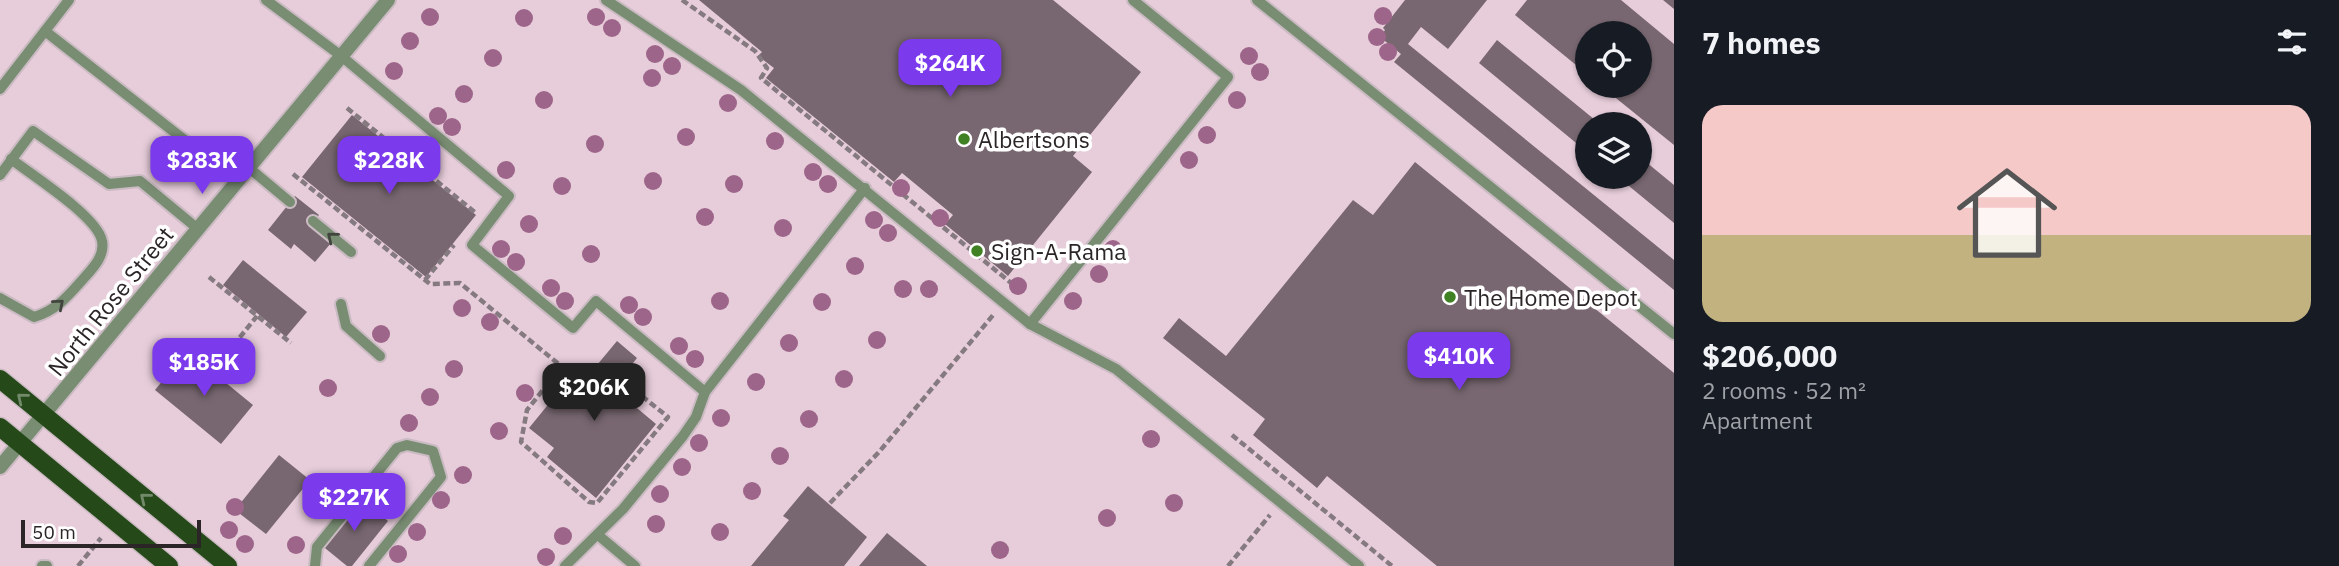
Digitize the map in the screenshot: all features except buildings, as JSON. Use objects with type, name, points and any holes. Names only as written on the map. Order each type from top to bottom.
[{"type":"main road","points":[[0,380],[228,566]]},
{"type":"main road","points":[[0,427],[169,566]]},
{"type":"street","name":"North Rose Street","points":[[0,467],[388,0]]},
{"type":"lane","points":[[0,89],[69,0]]},
{"type":"lane","points":[[266,0],[340,55],[509,196],[472,245],[573,328],[596,301],[705,391]]},
{"type":"lane","points":[[606,0],[741,90],[1030,324],[1116,369],[1359,566]]},
{"type":"lane","points":[[1030,324],[1228,77],[1133,0]]},
{"type":"lane","points":[[1257,0],[1674,334]]},
{"type":"lane","points":[[45,31],[237,181]]},
{"type":"lane","points":[[0,175],[33,131],[109,184],[140,181],[198,229]]},
{"type":"lane","points":[[0,298],[20,312],[34,317],[49,313],[59,306],[98,262],[103,242],[96,228],[77,210],[11,159]]},
{"type":"lane","points":[[248,167],[290,202]]},
{"type":"lane","points":[[565,566],[598,535],[683,436],[696,417],[705,391],[865,188]]},
{"type":"lane","points":[[313,221],[351,253]]},
{"type":"lane","points":[[341,304],[346,326],[380,356]]},
{"type":"lane","points":[[315,566],[317,547],[397,448],[408,445],[433,451],[441,477],[369,566]]},
{"type":"lane","points":[[598,535],[635,566]]},
{"type":"path","points":[[682,0],[755,51],[766,68],[761,78],[1016,287],[879,453],[830,503]]},
{"type":"path","points":[[347,108],[478,215],[470,226]]},
{"type":"path","points":[[293,174],[430,284],[460,283],[572,375]]},
{"type":"path","points":[[425,280],[461,237]]},
{"type":"path","points":[[209,277],[291,343]]},
{"type":"path","points":[[220,362],[257,316]]},
{"type":"path","points":[[562,366],[527,410],[521,442],[589,502],[597,503],[668,417],[638,393]]},
{"type":"path","points":[[1233,436],[1392,566]]},
{"type":"path","points":[[1228,566],[1294,486]]},
{"type":"path","points":[[78,566],[101,538]]},
{"type":"shaded area","points":[[0,0],[1674,0],[1674,566],[0,566]]},
{"type":"place","name":"Albertsons","points":[[964,139]]},
{"type":"place","name":"Sign-A-Rama","points":[[977,251]]},
{"type":"place","name":"The Home Depot","points":[[1450,297]]}]
